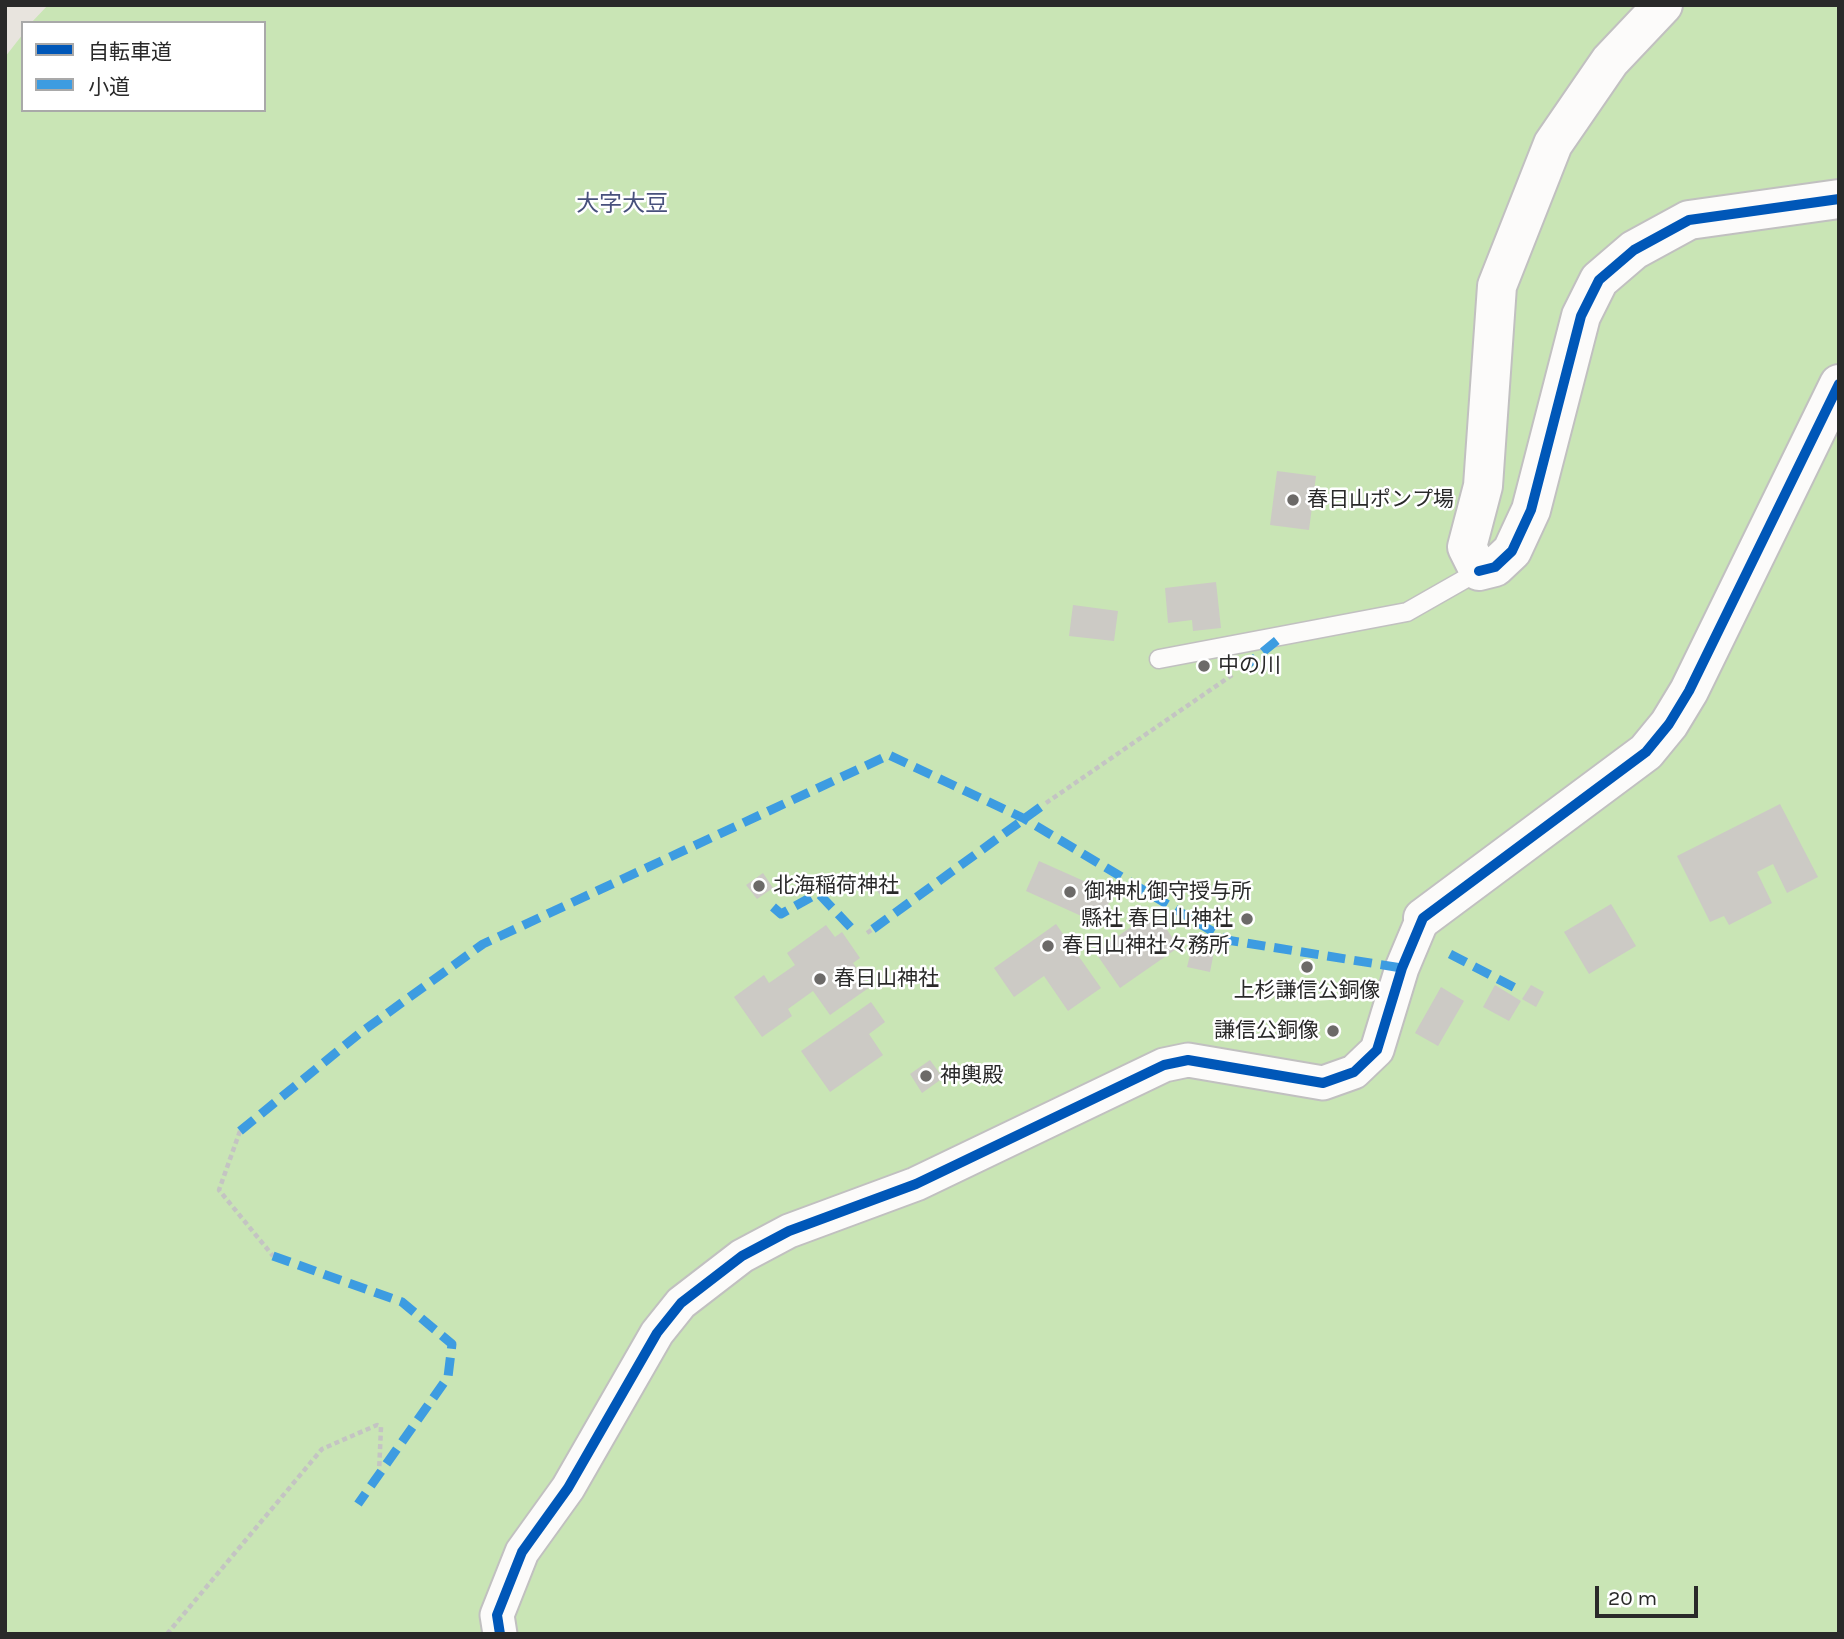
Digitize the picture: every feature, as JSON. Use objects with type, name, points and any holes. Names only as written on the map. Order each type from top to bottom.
[{"type":"street","points":[[1663,5],[1610,61],[1553,144],[1497,286],[1483,486],[1467,547],[1479,571],[1495,567],[1512,551],[1527,519],[1581,316],[1600,280],[1634,250],[1689,219],[1839,199]]},
{"type":"street","points":[[500,1634],[497,1615],[522,1552],[568,1488],[657,1333],[681,1303],[742,1256],[789,1231],[916,1184],[1164,1065],[1188,1060],[1323,1083],[1354,1072],[1377,1051],[1402,968],[1423,918],[1646,752],[1668,724],[1689,691],[1839,384]]},
{"type":"lane","points":[[1159,659],[1407,612],[1479,571]]},
{"type":"path","points":[[1046,803],[1242,668]]},
{"type":"path","points":[[867,933],[873,929]]},
{"type":"path","points":[[240,1132],[219,1191],[273,1256]]},
{"type":"path","points":[[167,1634],[322,1449],[377,1425],[381,1427],[379,1473]]},
{"type":"green space","points":[[48,5],[1839,5],[1839,1634],[5,1634],[5,57],[21,37],[21,112],[266,112],[266,21],[33,21]]},
{"type":"building","name":"春日山ポンプ場","points":[[1277,471],[1316,476],[1309,530],[1270,525]]},
{"type":"building","points":[[1216,582],[1221,628],[1193,631],[1192,620],[1168,623],[1165,588]]},
{"type":"building","points":[[1073,605],[1118,611],[1114,641],[1069,636]]},
{"type":"building","points":[[1780,804],[1818,877],[1787,893],[1773,864],[1757,872],[1772,903],[1729,925],[1724,916],[1710,922],[1677,856]]},
{"type":"building","name":"御神札御守授与所","points":[[1039,861],[1113,894],[1099,924],[1026,891]]},
{"type":"building","name":"北海稲荷神社","points":[[763,873],[773,888],[757,899],[746,885]]},
{"type":"building","points":[[885,878],[892,886],[880,895],[874,886]]},
{"type":"building","points":[[1611,904],[1636,946],[1589,974],[1564,932]]},
{"type":"building","points":[[1154,911],[1179,947],[1120,988],[1095,952]]},
{"type":"building","name":"春日山神社々務所","points":[[1056,924],[1101,988],[1068,1011],[1044,976],[1014,997],[994,968]]},
{"type":"building","name":"春日山神社","points":[[826,925],[835,937],[842,932],[860,958],[853,963],[870,987],[830,1015],[813,991],[788,1009],[792,1016],[762,1037],[734,997],[764,975],[769,983],[795,965],[787,953]]},
{"type":"building","points":[[1192,947],[1214,952],[1210,972],[1187,967]]},
{"type":"building","points":[[1495,985],[1521,1001],[1509,1021],[1483,1007]]},
{"type":"building","points":[[1531,985],[1544,992],[1536,1007],[1522,999]]},
{"type":"building","points":[[1441,987],[1464,1001],[1438,1046],[1415,1033]]},
{"type":"building","points":[[871,1002],[885,1022],[869,1034],[883,1055],[830,1092],[801,1051]]},
{"type":"building","name":"神輿殿","points":[[930,1060],[943,1078],[922,1093],[910,1074]]},
{"type":"marked path","points":[[1242,669],[1281,637]]},
{"type":"marked path","points":[[240,1131],[360,1033],[483,944],[889,755],[1023,818],[1227,940],[1402,968]]},
{"type":"marked path","points":[[873,929],[1046,803]]},
{"type":"marked path","points":[[773,907],[781,914],[815,895],[820,895],[856,933]]},
{"type":"marked path","points":[[1450,954],[1521,991]]},
{"type":"marked path","points":[[273,1256],[402,1302],[452,1344],[448,1377],[358,1504]]},
{"type":"cycle path","points":[[1479,571],[1495,567],[1512,551],[1531,510],[1581,316],[1599,280],[1634,250],[1689,220],[1839,199]]},
{"type":"cycle path","points":[[500,1634],[497,1615],[522,1552],[568,1488],[657,1333],[681,1303],[742,1256],[789,1231],[916,1184],[1164,1065],[1188,1060],[1323,1083],[1354,1072],[1377,1050],[1402,968],[1423,918],[1646,752],[1669,724],[1689,691],[1839,384]]},
{"type":"place","name":"春日山ポンプ場","points":[[1293,500]]},
{"type":"place","name":"中の川","points":[[1204,666]]},
{"type":"place","name":"北海稲荷神社","points":[[759,886]]},
{"type":"place","name":"御神札御守授与所","points":[[1070,892]]},
{"type":"place","name":"縣社 春日山神社","points":[[1247,919]]},
{"type":"place","name":"春日山神社々務所","points":[[1048,946]]},
{"type":"place","name":"上杉謙信公銅像","points":[[1307,967]]},
{"type":"place","name":"春日山神社","points":[[820,979]]},
{"type":"place","name":"謙信公銅像","points":[[1333,1031]]},
{"type":"place","name":"神輿殿","points":[[926,1076]]},
{"type":"district","name":"大字大豆","points":[[622,204]]}]
